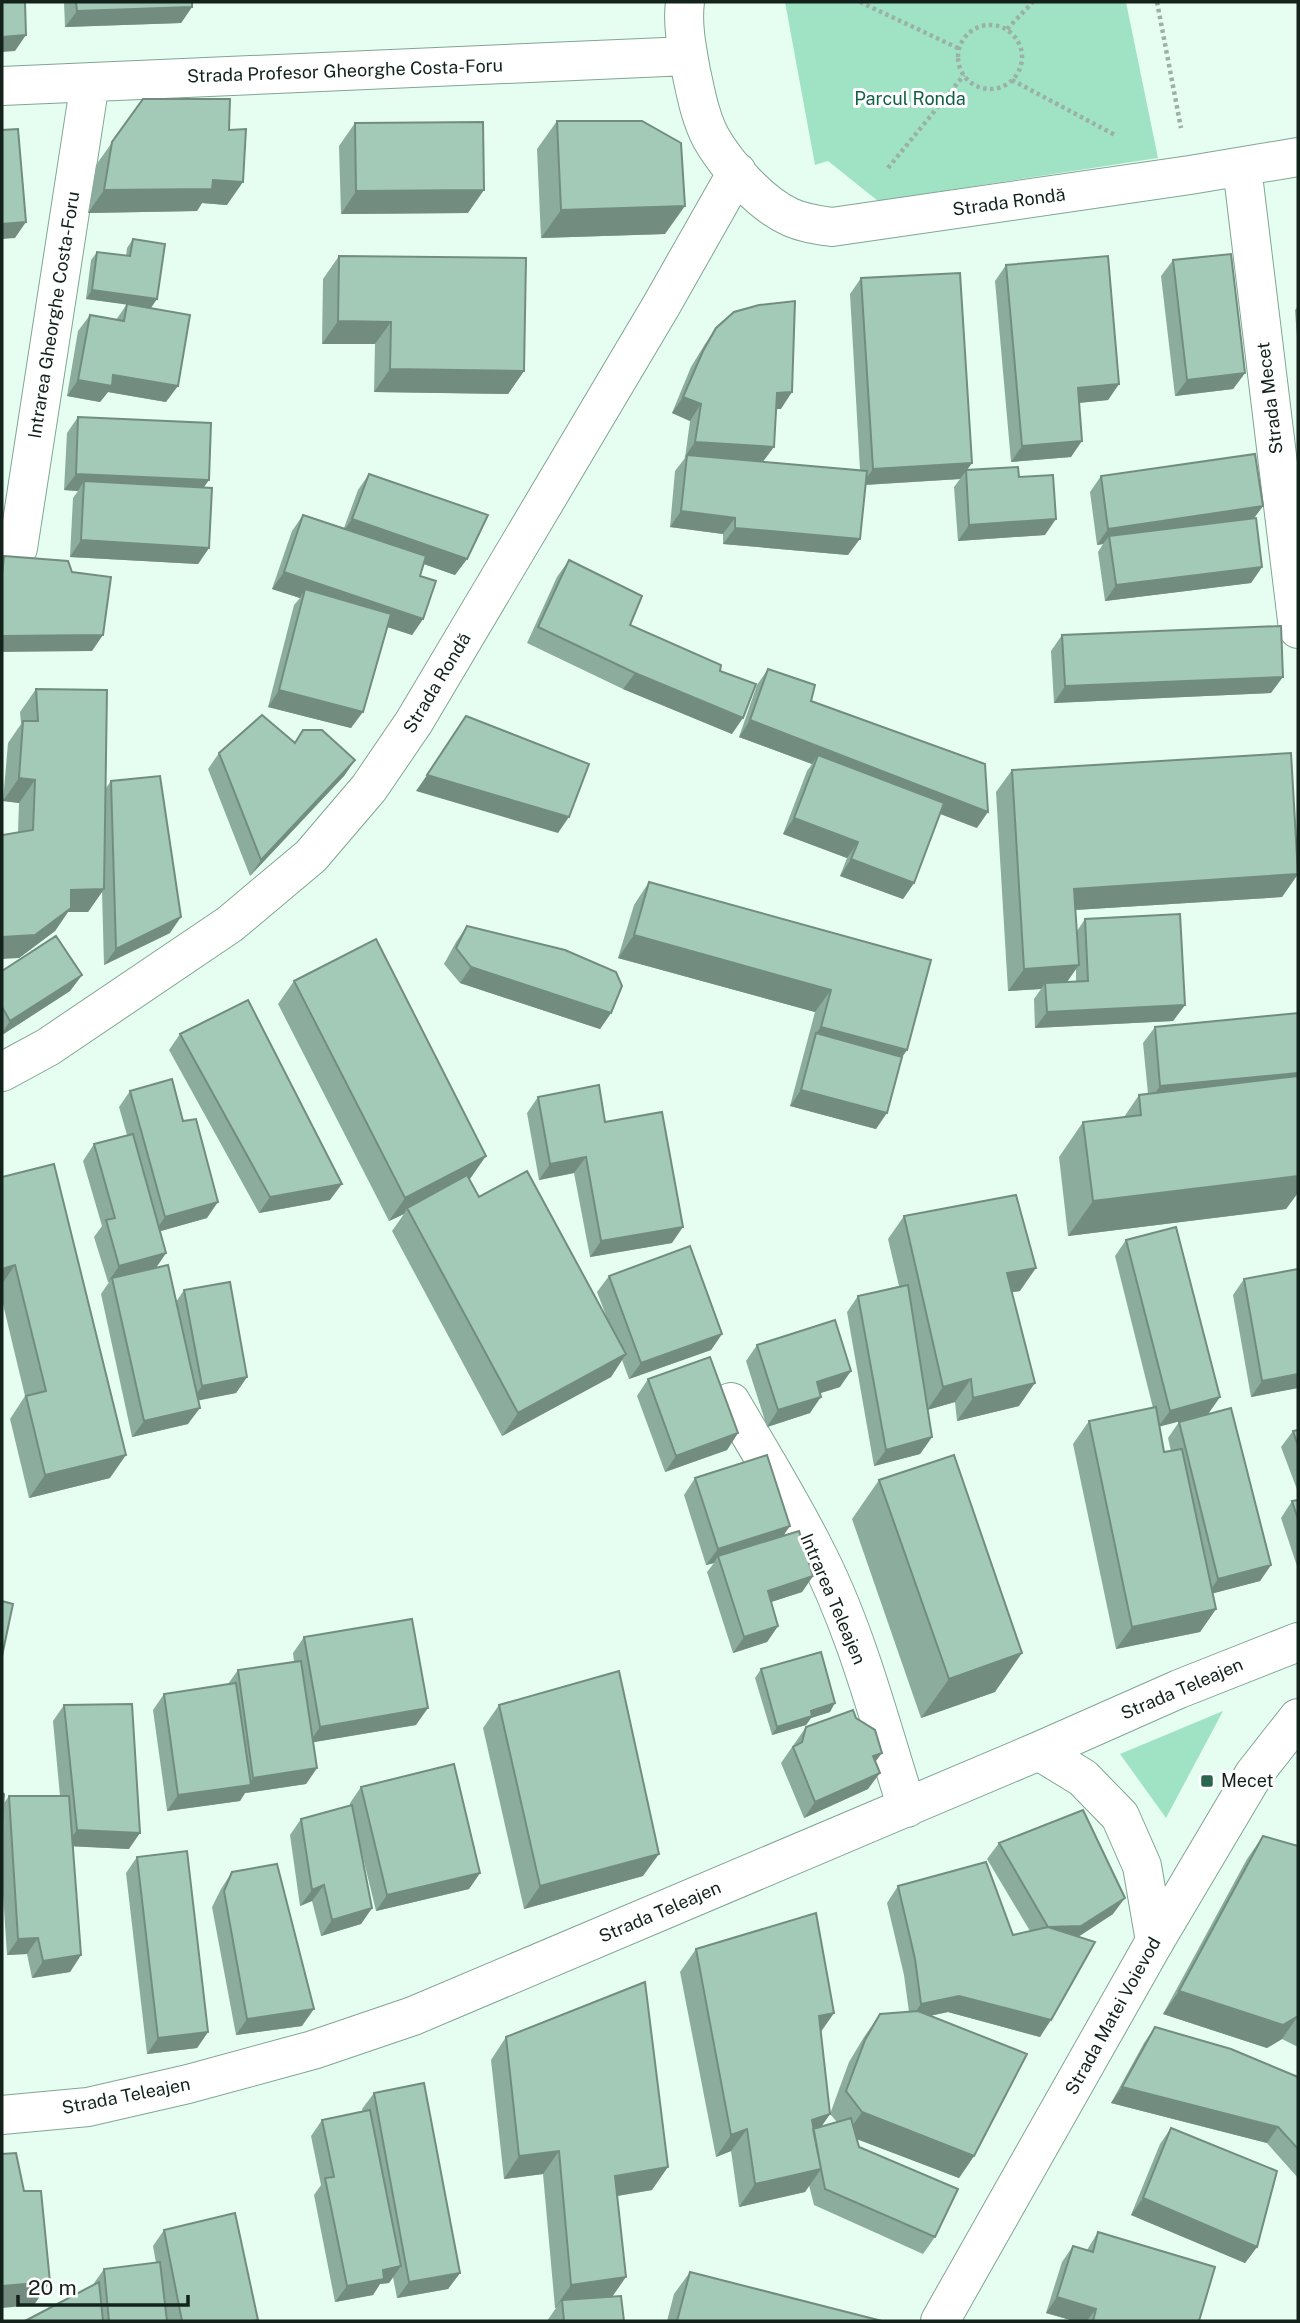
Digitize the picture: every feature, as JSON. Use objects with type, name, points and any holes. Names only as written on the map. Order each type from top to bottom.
[{"type":"street","name":"Strada Rondă","points":[[685,2],[688,56],[698,106],[712,138],[737,172],[761,198],[789,217],[832,227],[1298,158]]},
{"type":"street","name":"Strada Profesor Gheorghe Costa-Foru","points":[[2,86],[688,56]]},
{"type":"street","name":"Intrarea Gheorghe Costa-Foru","points":[[18,548],[90,82]]},
{"type":"street","name":"Strada Mecet","points":[[1242,167],[1298,629]]},
{"type":"street","name":"Strada Rondă","points":[[2,1072],[48,1047],[230,924],[311,856],[369,788],[414,722],[737,172]]},
{"type":"street","name":"Intrarea Teleajen","points":[[731,1402],[814,1547],[836,1597],[857,1650],[907,1808]]},
{"type":"street","name":"Strada Teleajen","points":[[2,2115],[88,2107],[188,2084],[313,2050],[413,2017],[907,1808],[1179,1689],[1298,1642]]},
{"type":"street","name":"Strada Matei Voievod","points":[[940,2321],[1155,1941],[1254,1774],[1298,1718]]},
{"type":"street","points":[[1039,1751],[1083,1778],[1121,1816],[1142,1866],[1155,1941]]},
{"type":"path","points":[[860,2],[960,49]]},
{"type":"path","points":[[1007,29],[1033,2]]},
{"type":"path","points":[[1157,2],[1190,175]]},
{"type":"path","points":[[998,26],[1007,29],[1019,44],[1022,63],[1012,80],[1003,86],[982,88],[964,75],[958,57],[960,49],[964,39],[978,27],[998,26]]},
{"type":"path","points":[[885,171],[964,75]]},
{"type":"path","points":[[1012,80],[1121,139]]},
{"type":"green space","name":"Parcul Ronda","points":[[785,2],[1126,2],[1158,158],[878,201],[828,161],[815,165]]},
{"type":"green space","points":[[1223,1711],[1166,1818],[1120,1754]]},
{"type":"building","points":[[2,2],[25,2],[26,35],[2,37]]},
{"type":"building","points":[[76,2],[192,2],[192,7],[77,11]]},
{"type":"building","points":[[143,99],[230,99],[229,130],[246,129],[243,182],[213,180],[212,189],[104,190],[112,142]]},
{"type":"building","points":[[557,121],[642,121],[681,143],[685,206],[561,210]]},
{"type":"building","points":[[483,122],[484,190],[356,191],[355,123]]},
{"type":"building","points":[[18,129],[26,222],[2,224],[2,130]]},
{"type":"building","points":[[133,239],[165,244],[157,299],[92,290],[97,252],[130,256]]},
{"type":"building","points":[[1231,254],[1245,373],[1187,380],[1173,260]]},
{"type":"building","points":[[339,256],[526,258],[524,371],[390,369],[391,322],[338,321]]},
{"type":"building","points":[[1108,256],[1119,384],[1078,388],[1082,441],[1022,446],[1006,265]]},
{"type":"building","points":[[960,273],[972,463],[873,469],[861,278]]},
{"type":"building","points":[[795,301],[792,392],[777,393],[774,447],[695,442],[701,404],[683,397],[716,328],[734,312],[759,305]]},
{"type":"building","points":[[127,304],[190,315],[178,386],[113,375],[112,386],[78,380],[90,315],[124,321]]},
{"type":"building","points":[[78,417],[211,423],[209,480],[76,474]]},
{"type":"building","points":[[1255,454],[1263,506],[1108,529],[1101,476]]},
{"type":"building","points":[[687,455],[867,471],[860,539],[735,528],[735,518],[681,511]]},
{"type":"building","points":[[1018,467],[1019,477],[1053,475],[1056,519],[969,525],[966,470]]},
{"type":"building","points":[[369,474],[488,515],[467,559],[352,519]]},
{"type":"building","points":[[84,481],[212,488],[209,548],[81,540]]},
{"type":"building","points":[[303,515],[426,556],[420,576],[436,581],[423,619],[284,572]]},
{"type":"building","points":[[1256,518],[1262,567],[1116,585],[1109,536]]},
{"type":"building","points":[[4,556],[68,561],[72,572],[111,577],[103,635],[2,636]]},
{"type":"building","points":[[569,560],[642,596],[630,625],[721,665],[720,671],[756,684],[743,718],[635,673],[538,627]]},
{"type":"building","points":[[305,589],[391,614],[363,712],[279,690]]},
{"type":"building","points":[[1281,626],[1283,677],[1065,686],[1062,635]]},
{"type":"building","points":[[768,669],[815,685],[811,701],[985,764],[988,812],[750,720]]},
{"type":"building","points":[[36,689],[107,690],[104,889],[71,890],[71,908],[35,935],[2,937],[2,835],[33,830],[35,780],[19,778],[23,721],[38,721]]},
{"type":"building","points":[[262,715],[295,743],[303,730],[322,730],[355,760],[261,860],[219,753]]},
{"type":"building","points":[[466,716],[589,764],[569,817],[427,775]]},
{"type":"building","points":[[1291,753],[1298,874],[1074,889],[1079,965],[1024,969],[1012,770]]},
{"type":"building","points":[[818,755],[944,803],[914,883],[851,859],[858,842],[794,818]]},
{"type":"building","points":[[160,776],[181,917],[116,949],[111,781]]},
{"type":"building","points":[[649,882],[931,960],[907,1050],[821,1027],[831,990],[634,935]]},
{"type":"building","points":[[1180,914],[1185,1005],[1047,1012],[1045,983],[1088,981],[1085,919]]},
{"type":"building","points":[[467,926],[565,950],[616,972],[622,986],[611,1013],[471,967],[456,948]]},
{"type":"building","points":[[56,936],[82,975],[10,1021],[2,1007],[2,971]]},
{"type":"building","points":[[376,939],[486,1156],[405,1198],[294,981]]},
{"type":"building","points":[[248,1000],[342,1184],[270,1197],[180,1034]]},
{"type":"building","points":[[1298,1013],[1298,1073],[1160,1086],[1155,1027]]},
{"type":"building","points":[[816,1033],[902,1057],[887,1113],[801,1090]]},
{"type":"building","points":[[1298,1076],[1298,1176],[1093,1201],[1083,1122],[1141,1115],[1139,1095]]},
{"type":"building","points":[[172,1079],[183,1121],[196,1119],[218,1202],[165,1217],[130,1091]]},
{"type":"building","points":[[599,1085],[605,1122],[662,1112],[683,1227],[601,1241],[586,1157],[550,1164],[538,1097]]},
{"type":"building","points":[[133,1134],[166,1253],[119,1266],[106,1220],[115,1218],[94,1144]]},
{"type":"building","points":[[54,1164],[126,1455],[45,1475],[26,1396],[46,1391],[15,1265],[2,1269],[2,1177]]},
{"type":"building","points":[[527,1171],[626,1354],[518,1413],[407,1208],[467,1175],[479,1197]]},
{"type":"building","points":[[1016,1195],[1036,1268],[1007,1273],[1035,1383],[973,1398],[971,1379],[943,1387],[904,1216]]},
{"type":"building","points":[[1176,1227],[1220,1397],[1170,1411],[1126,1240]]},
{"type":"building","points":[[690,1246],[722,1334],[641,1363],[609,1276]]},
{"type":"building","points":[[168,1265],[200,1408],[144,1421],[112,1278]]},
{"type":"building","points":[[1298,1269],[1298,1374],[1262,1381],[1244,1279]]},
{"type":"building","points":[[230,1282],[247,1377],[202,1386],[184,1290]]},
{"type":"building","points":[[908,1285],[932,1437],[886,1450],[858,1296]]},
{"type":"building","points":[[835,1320],[851,1371],[817,1382],[821,1397],[778,1410],[757,1345]]},
{"type":"building","points":[[710,1357],[738,1433],[676,1456],[648,1379]]},
{"type":"building","points":[[1156,1407],[1164,1452],[1182,1449],[1216,1609],[1132,1627],[1089,1421]]},
{"type":"building","points":[[1231,1408],[1271,1565],[1218,1579],[1179,1422]]},
{"type":"building","points":[[1298,1430],[1298,1446],[1293,1431]]},
{"type":"building","points":[[767,1455],[790,1526],[718,1549],[695,1478]]},
{"type":"building","points":[[954,1455],[1022,1653],[949,1679],[879,1480]]},
{"type":"building","points":[[1298,1500],[1298,1519],[1292,1501]]},
{"type":"building","points":[[799,1531],[813,1576],[768,1591],[778,1626],[744,1637],[718,1556]]},
{"type":"building","points":[[2,1601],[13,1604],[2,1656]]},
{"type":"building","points":[[412,1619],[428,1708],[320,1727],[304,1637]]},
{"type":"building","points":[[821,1652],[835,1703],[811,1711],[812,1716],[777,1727],[761,1669]]},
{"type":"building","points":[[301,1661],[317,1768],[253,1778],[238,1670]]},
{"type":"building","points":[[619,1671],[659,1854],[540,1886],[499,1705]]},
{"type":"building","points":[[236,1683],[251,1785],[178,1795],[164,1694]]},
{"type":"building","points":[[132,1704],[140,1833],[77,1830],[64,1705]]},
{"type":"building","points":[[853,1710],[856,1718],[875,1730],[882,1753],[873,1756],[880,1773],[815,1802],[793,1747],[802,1742],[806,1727]]},
{"type":"building","points":[[454,1764],[480,1873],[387,1895],[361,1787]]},
{"type":"building","points":[[2,1793],[4,1794],[2,1829]]},
{"type":"building","points":[[9,1796],[69,1796],[81,1955],[43,1961],[38,1938],[18,1939]]},
{"type":"building","points":[[352,1805],[372,1908],[332,1920],[324,1885],[312,1890],[301,1819]]},
{"type":"building","points":[[1083,1810],[1125,1898],[1081,1926],[1048,1927],[999,1843]]},
{"type":"building","points":[[1263,1836],[1298,1846],[1298,2016],[1283,2025],[1179,1991]]},
{"type":"building","points":[[187,1851],[208,2032],[158,2038],[137,1857]]},
{"type":"building","points":[[986,1862],[1013,1935],[1048,1927],[1095,1942],[1051,2020],[959,1996],[921,2004],[915,1959],[898,1886]]},
{"type":"building","points":[[277,1864],[314,2009],[247,2019],[224,1891],[232,1872]]},
{"type":"building","points":[[816,1913],[834,2013],[819,2016],[830,2114],[812,2120],[821,2169],[755,2184],[747,2129],[731,2135],[696,1949]]},
{"type":"building","points":[[645,1982],[668,2167],[615,2176],[626,2277],[571,2285],[559,2151],[519,2156],[506,2037]]},
{"type":"building","points":[[918,2011],[1027,2054],[974,2156],[862,2112],[846,2091],[865,2040],[880,2014]]},
{"type":"building","points":[[1155,2027],[1231,2049],[1298,2077],[1298,2149],[1278,2127],[1122,2087]]},
{"type":"building","points":[[424,2083],[460,2273],[409,2282],[374,2093]]},
{"type":"building","points":[[370,2110],[401,2266],[383,2270],[384,2279],[347,2286],[325,2178],[334,2177],[322,2120]]},
{"type":"building","points":[[851,2118],[859,2147],[958,2189],[935,2237],[825,2189],[813,2129]]},
{"type":"building","points":[[1171,2128],[1277,2171],[1257,2247],[1143,2198]]},
{"type":"building","points":[[16,2153],[24,2191],[41,2191],[50,2282],[2,2286],[2,2154]]},
{"type":"building","points":[[235,2213],[258,2320],[182,2321],[164,2230]]},
{"type":"building","points":[[1098,2232],[1215,2267],[1199,2321],[1093,2321],[1096,2309],[1057,2297],[1073,2246],[1093,2252]]},
{"type":"building","points":[[160,2262],[167,2321],[109,2321],[104,2269]]},
{"type":"building","points":[[690,2272],[882,2321],[677,2321]]},
{"type":"building","points":[[99,2282],[103,2321],[25,2321]]},
{"type":"building","points":[[621,2296],[624,2321],[564,2321],[562,2300]]},
{"type":"place","name":"Mecet","points":[[1207,1781]]}]
